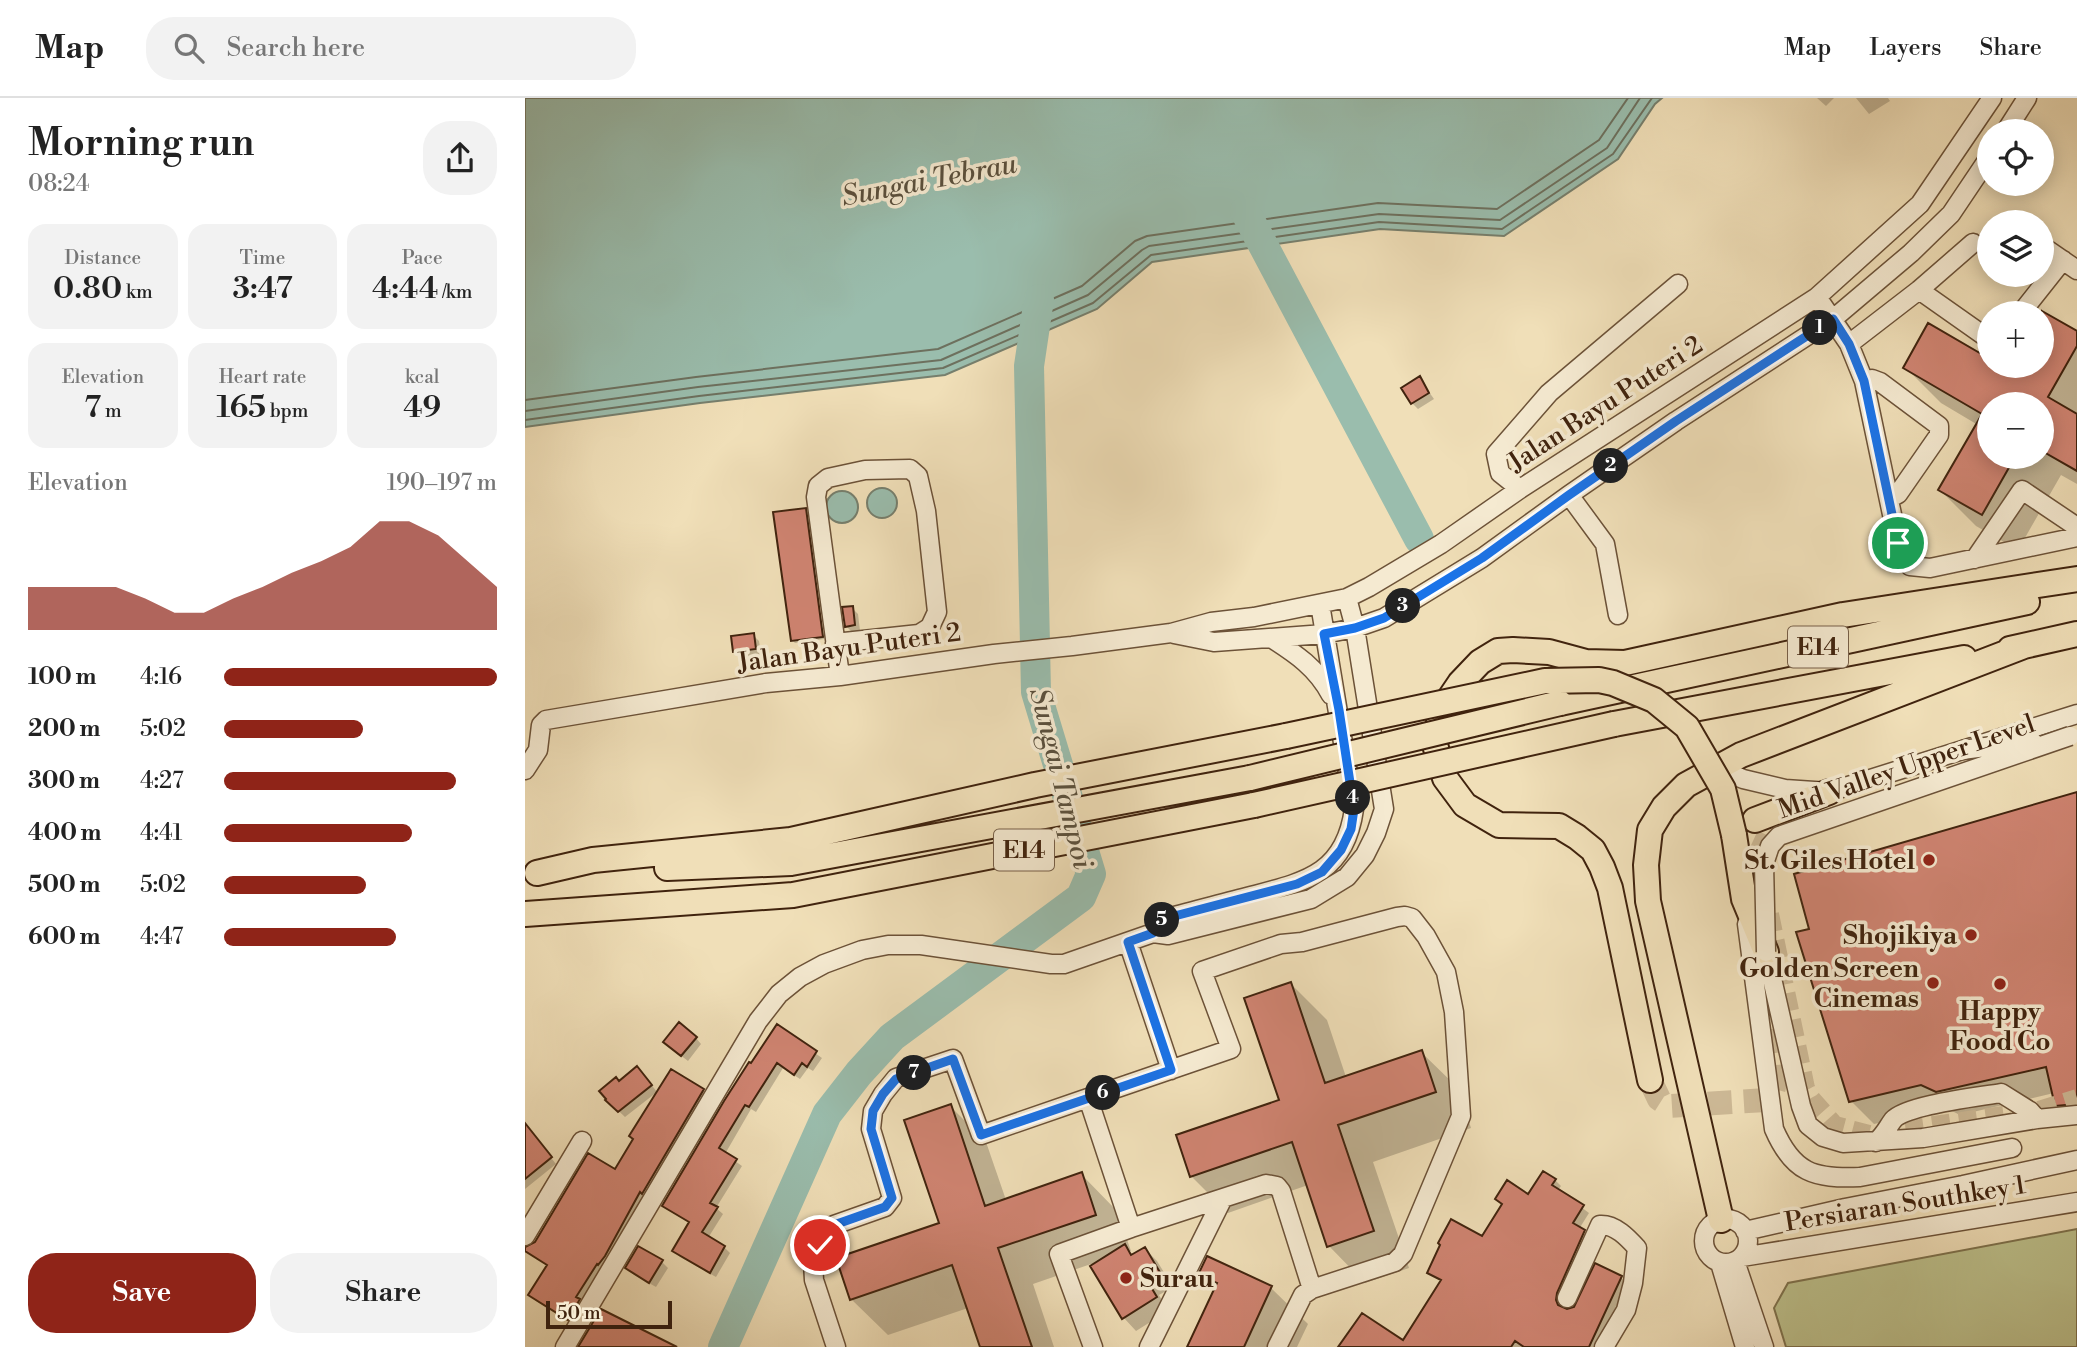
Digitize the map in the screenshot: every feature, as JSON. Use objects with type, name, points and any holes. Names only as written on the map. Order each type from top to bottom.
[{"type":"highway","points":[[1650,1080],[1610,888],[1593,850],[1577,836],[1559,827],[1499,825],[1465,804],[1445,778],[1435,745],[1441,711],[1460,683],[1480,662],[1498,651],[1549,652],[1586,662],[1625,663],[1843,615],[2077,579]]},
{"type":"highway","name":"E14","points":[[531,873],[791,852],[1250,778],[1560,703],[2077,591]]},
{"type":"highway","name":"E14","points":[[525,914],[793,895],[1254,804],[1613,724],[2077,634]]},
{"type":"highway","points":[[1719,1212],[1648,901],[1646,865],[1650,830],[1664,807],[1686,785],[1741,755],[2024,646]]},
{"type":"highway","points":[[791,852],[1035,785],[1286,736],[1545,681],[1599,680],[1632,689],[1654,700],[1687,727],[1723,789],[1734,835],[1744,899],[1766,951]]},
{"type":"highway","points":[[1755,820],[1829,792]]},
{"type":"street","name":"Jalan Bayu Puteri 2","points":[[525,770],[538,750],[540,729],[542,722],[546,720],[765,683],[840,676],[1171,633],[1210,622],[1254,617],[1347,598],[1441,544],[1520,489],[1817,297],[1920,204],[1992,98]]},
{"type":"street","points":[[2014,119],[2027,98]]},
{"type":"street","name":"Jalan Bayu Puteri 2","points":[[1171,633],[1214,642],[1271,638],[1324,634],[1355,628],[1384,618],[1482,558],[1676,421],[1833,319],[1911,253],[1951,214],[1977,175]]},
{"type":"street","points":[[1849,344],[1919,290],[1973,243]]},
{"type":"street","points":[[2033,301],[2070,265],[2054,254]]},
{"type":"street","points":[[1520,489],[1500,473],[1496,454],[1549,393],[1678,284]]},
{"type":"street","points":[[1919,290],[1977,331]]},
{"type":"street","points":[[1817,297],[1849,344],[1864,381],[1898,543],[1910,566],[1930,568],[2077,537]]},
{"type":"street","points":[[1864,381],[1872,379],[1879,382],[1940,426],[1939,435],[1898,494],[1889,499]]},
{"type":"street","points":[[835,643],[919,635],[930,627],[937,612],[926,510],[918,475],[910,469],[865,470],[828,478],[818,486],[816,497],[835,643],[840,676]]},
{"type":"street","points":[[1975,559],[2022,489],[2077,527]]},
{"type":"street","points":[[1569,495],[1605,544],[1618,615]]},
{"type":"street","points":[[560,1346],[758,1021],[779,994],[800,976],[862,950],[888,945],[921,945],[1064,964],[1153,933],[1168,935],[1311,899],[1347,877],[1376,833],[1384,809],[1355,628],[1347,598]]},
{"type":"street","points":[[1153,933],[1163,919],[1297,884],[1322,872],[1341,850],[1351,829],[1354,809],[1320,604]]},
{"type":"street","points":[[1271,638],[1312,667],[1325,683],[1339,710]]},
{"type":"street","points":[[1718,768],[1743,779],[1785,789],[1829,792],[2077,714]]},
{"type":"street","points":[[1962,750],[2073,735]]},
{"type":"street","name":"Mid Valley Upper Level","points":[[2073,735],[1779,836],[1770,846],[1764,864],[1766,951],[1801,1106],[1808,1125],[1823,1137],[1843,1143],[1876,1142],[1923,1138],[2073,1114]]},
{"type":"street","points":[[1744,899],[1774,1129],[1794,1162],[1815,1175],[1860,1177],[2012,1147]]},
{"type":"street","points":[[836,1347],[814,1280],[813,1262],[820,1245],[834,1225],[885,1207],[892,1198],[871,1129],[873,1111],[896,1079],[953,1059],[981,1135],[1231,1049],[1202,971],[1281,944],[1302,942],[1397,917],[1412,918],[1426,936],[1446,972],[1451,999],[1461,1116],[1403,1254],[1395,1262],[1313,1289],[1303,1295],[1277,1347]]},
{"type":"street","points":[[1128,942],[1171,1070]]},
{"type":"street","points":[[1876,1142],[1886,1133],[1894,1119],[1913,1109],[2001,1093],[2030,1111],[2037,1119]]},
{"type":"street","points":[[1088,1098],[1131,1228]]},
{"type":"street","points":[[525,1236],[582,1141]]},
{"type":"street","name":"Persiaran Southkey 1","points":[[1754,1228],[2077,1160]]},
{"type":"street","points":[[1855,1206],[1924,1165]]},
{"type":"street","points":[[1093,1347],[1059,1254],[1266,1184],[1277,1186],[1281,1191],[1313,1289]]},
{"type":"street","points":[[1149,1347],[1223,1198]]},
{"type":"street","name":"Persiaran Southkey 1","points":[[1739,1259],[2077,1202]]},
{"type":"street","points":[[1742,1279],[1748,1264],[1739,1259],[1708,1255],[1704,1240],[1719,1212],[1734,1215],[1754,1228],[1739,1259],[1745,1347]]},
{"type":"street","points":[[1567,1298],[1600,1226],[1607,1225],[1625,1236],[1637,1248],[1633,1283],[1626,1310],[1604,1347]]},
{"type":"street","points":[[1739,1259],[1742,1279],[1764,1347]]},
{"type":"green space","points":[[2077,1229],[2077,1347],[1786,1347],[1774,1308],[1788,1283]]},
{"type":"water","name":"Sungai Tebrau","points":[[525,98],[1662,98],[1655,104],[1618,159],[1504,236],[1380,229],[1152,262],[1097,309],[945,375],[700,403],[525,427]]},
{"type":"water","points":[[882,488],[893,492],[897,503],[893,514],[882,518],[871,514],[867,503],[871,492]]},
{"type":"water","points":[[842,491],[853,496],[858,507],[853,518],[842,523],[831,518],[826,507],[831,496]]},
{"type":"building","points":[[2054,318],[2077,331],[2077,346],[2051,392],[1977,392],[1977,411],[1903,368],[1928,323],[1977,351],[1977,378],[2054,378]]},
{"type":"building","points":[[1420,376],[1429,393],[1411,404],[1401,388]]},
{"type":"building","points":[[2054,401],[2077,414],[2077,471],[2054,458]]},
{"type":"building","points":[[1977,423],[1977,469],[2008,469],[1982,515],[1938,490]]},
{"type":"building","points":[[806,508],[823,637],[791,641],[773,512]]},
{"type":"building","points":[[853,606],[855,625],[845,627],[842,607]]},
{"type":"building","points":[[754,633],[756,649],[733,652],[731,636]]},
{"type":"building","points":[[2077,792],[2077,1104],[2055,1106],[2046,1067],[1936,1092],[1921,1085],[1849,1102],[1796,932],[1809,929],[1794,874]]},
{"type":"building","points":[[1291,982],[1325,1083],[1422,1050],[1436,1092],[1338,1125],[1374,1231],[1327,1247],[1292,1142],[1190,1177],[1176,1135],[1279,1100],[1244,998]]},
{"type":"building","points":[[679,1022],[697,1037],[681,1056],[663,1042]]},
{"type":"building","points":[[777,1024],[817,1051],[807,1067],[802,1063],[794,1075],[777,1063],[749,1107],[745,1105],[719,1148],[737,1159],[710,1203],[718,1207],[702,1232],[725,1246],[710,1273],[672,1251],[689,1222],[662,1206],[724,1101]]},
{"type":"building","points":[[637,1066],[652,1085],[618,1112],[599,1091],[616,1077],[619,1081]]},
{"type":"building","points":[[671,1069],[704,1089],[642,1194],[640,1192],[605,1256],[576,1297],[580,1299],[568,1320],[528,1295],[547,1265],[525,1251],[525,1247],[535,1242],[588,1153],[615,1169],[633,1139],[629,1136]]},
{"type":"building","points":[[951,1104],[985,1206],[1082,1172],[1096,1215],[998,1248],[1032,1347],[980,1347],[952,1265],[850,1300],[836,1258],[939,1223],[904,1120]]},
{"type":"building","points":[[525,1123],[552,1157],[525,1179]]},
{"type":"building","points":[[1543,1171],[1556,1179],[1552,1185],[1584,1205],[1573,1223],[1585,1230],[1557,1293],[1558,1305],[1567,1309],[1574,1307],[1595,1263],[1622,1276],[1589,1347],[1524,1347],[1515,1341],[1511,1347],[1338,1347],[1362,1313],[1403,1340],[1441,1280],[1427,1273],[1440,1245],[1438,1243],[1451,1219],[1482,1236],[1502,1204],[1495,1199],[1507,1180],[1528,1194]]},
{"type":"building","name":"Surau","points":[[1125,1244],[1131,1255],[1145,1247],[1161,1274],[1148,1282],[1157,1297],[1122,1319],[1090,1266]]},
{"type":"building","points":[[638,1246],[663,1260],[649,1283],[625,1268]]},
{"type":"building","points":[[1207,1256],[1272,1286],[1244,1347],[1187,1347],[1217,1283],[1198,1275]]},
{"type":"building","points":[[601,1309],[677,1347],[578,1347]]},
{"type":"waterway","points":[[1245,211],[1419,539]]},
{"type":"waterway","name":"Sungai Tampoi","points":[[723,1347],[827,1114],[892,1037],[1081,897],[1091,874],[1036,692],[1029,366],[1039,299]]},
{"type":"tunnel","points":[[1762,877],[1757,854],[1767,832],[1795,822]]},
{"type":"tunnel","points":[[1770,914],[1806,1088],[1835,1125],[1869,1134],[2039,1110],[2077,1098]]},
{"type":"tunnel","points":[[1650,1080],[1659,1099],[1670,1106],[1766,1100],[1774,1089],[1775,1064],[1763,981]]},
{"type":"place","name":"St. Giles Hotel","points":[[1929,860]]},
{"type":"place","name":"Shojikiya","points":[[1971,935]]},
{"type":"place","name":"Golden Screen Cinemas","points":[[1933,983]]},
{"type":"place","name":"Happy Food Co","points":[[2000,984]]},
{"type":"place","name":"Surau","points":[[1126,1278]]},
{"type":"route","points":[[820,1245],[834,1225],[885,1207],[892,1198],[871,1129],[873,1111],[896,1079],[953,1059],[981,1135],[1171,1070],[1128,942],[1153,933],[1163,919],[1297,884],[1322,872],[1341,850],[1351,829],[1354,809],[1324,634],[1355,628],[1384,618],[1482,558],[1676,421],[1833,319],[1849,344],[1864,381],[1898,543]]}]
